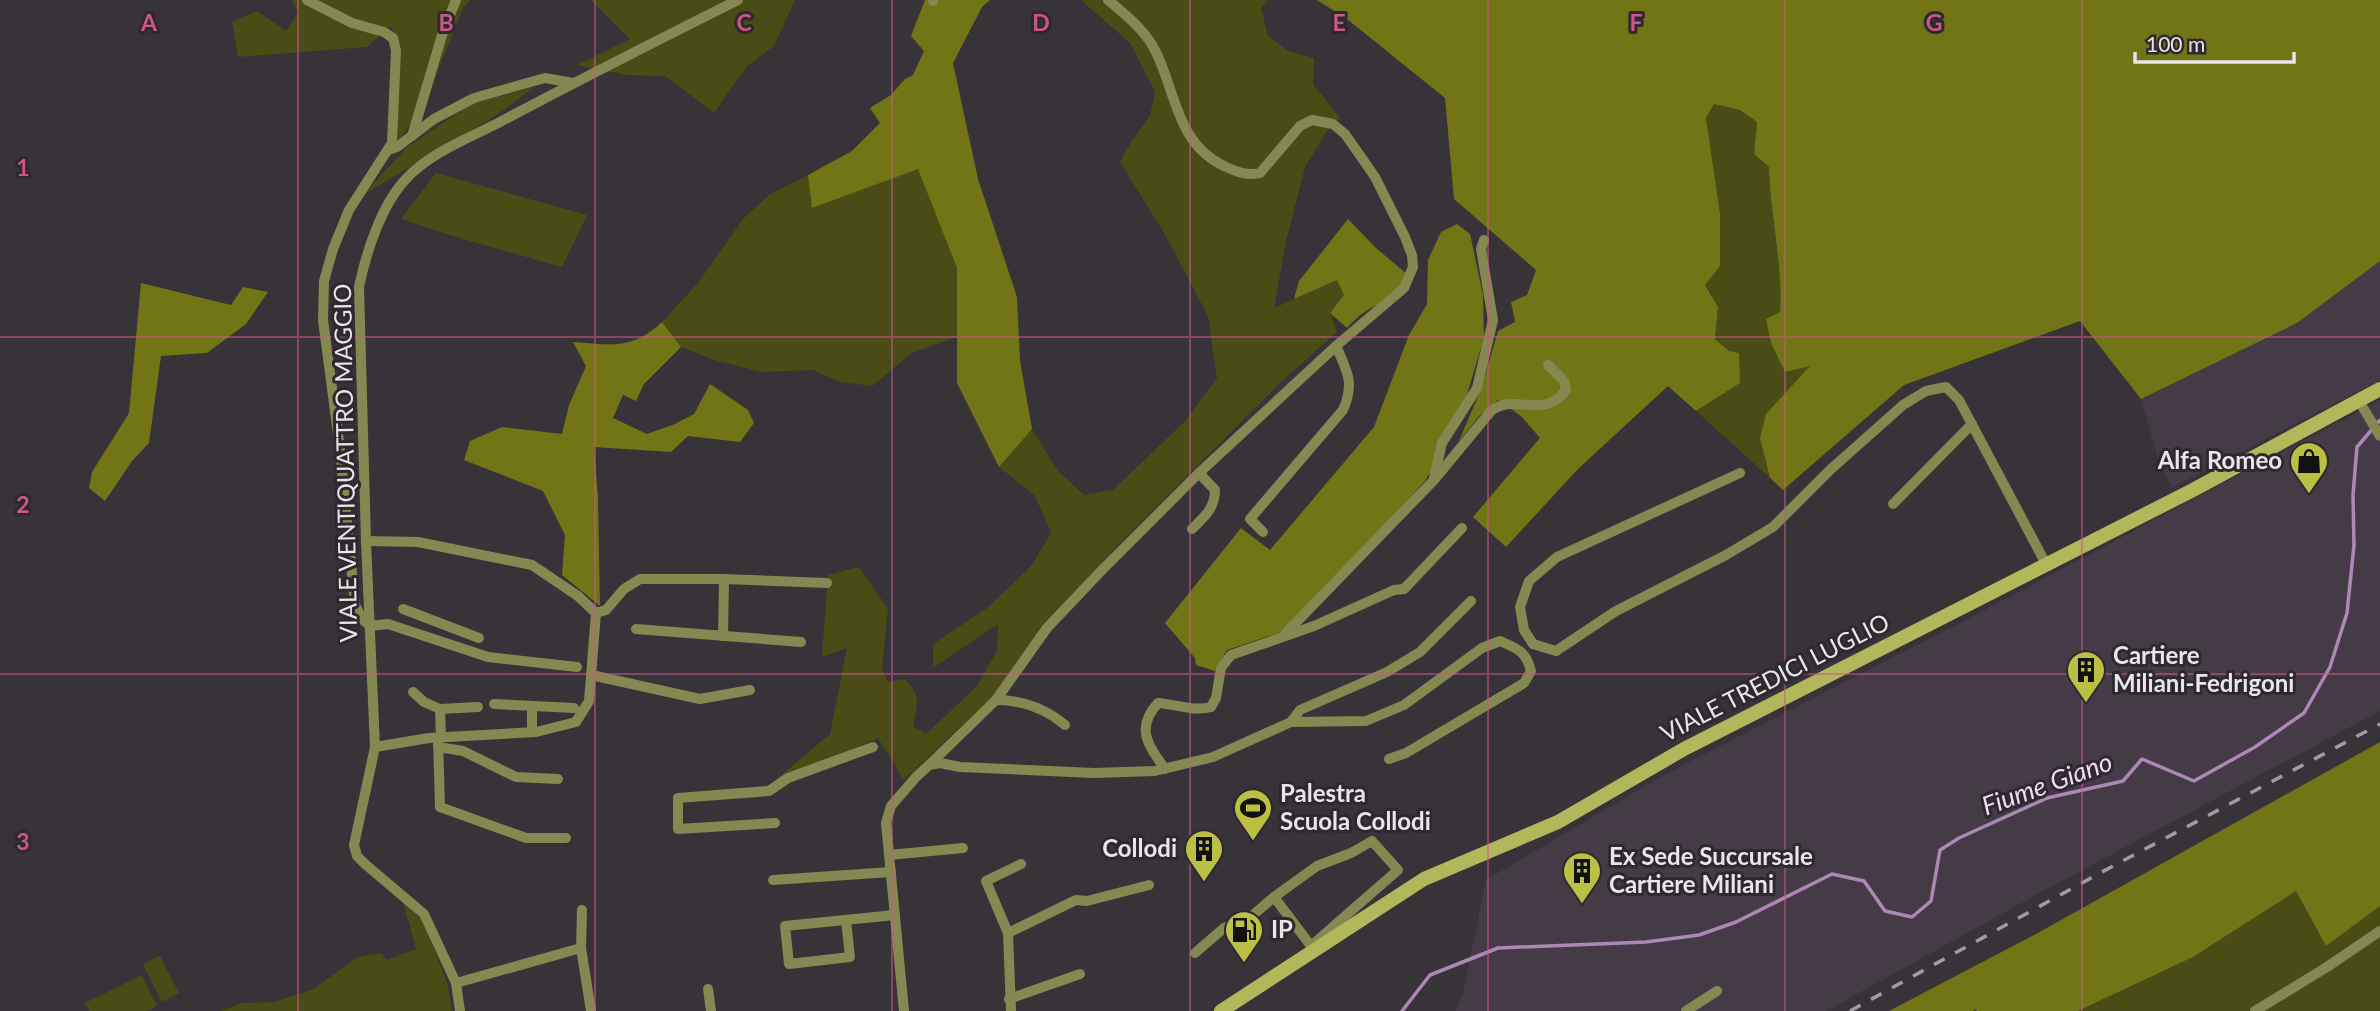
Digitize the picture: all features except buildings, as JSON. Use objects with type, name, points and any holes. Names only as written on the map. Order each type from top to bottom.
[{"type":"main road","name":"VIALE TREDICI LUGLIO","points":[[1221,1011],[1313,948],[1424,879],[1558,822],[1684,749],[2276,447],[2380,389]]},
{"type":"street","points":[[307,0],[352,23],[384,32],[393,38],[396,50],[392,143],[349,210],[332,249],[324,281],[323,320],[340,449],[355,605],[363,620],[370,626],[388,624],[488,657],[577,667]]},
{"type":"street","points":[[412,136],[443,32],[456,0]]},
{"type":"street","name":"VIALE VENTIQUATTRO MAGGIO","points":[[460,1011],[456,983],[424,914],[358,856],[354,845],[375,747],[359,287],[364,261],[380,219],[404,180],[428,160],[738,0]]},
{"type":"street","points":[[904,1011],[886,823],[891,806],[916,777],[996,700],[1047,628],[1102,570],[1199,473],[1336,346],[1404,288],[1413,267],[1412,255],[1405,237],[1375,177],[1345,134],[1327,121],[1312,120],[1300,126],[1261,173],[1238,173],[1220,164],[1197,146],[1181,122],[1155,50],[1135,24],[1108,0]]},
{"type":"street","points":[[388,150],[397,147],[434,118],[474,98],[545,78],[573,83]]},
{"type":"street","points":[[1434,480],[1442,443],[1477,388],[1491,330],[1493,320],[1481,248],[1484,240]]},
{"type":"street","points":[[1263,532],[1250,519],[1343,410],[1349,396],[1350,377],[1336,346]]},
{"type":"street","points":[[1284,635],[1434,480],[1499,405],[1550,405],[1561,397],[1566,390],[1564,381],[1548,365]]},
{"type":"street","points":[[1740,473],[1557,557],[1529,581],[1520,607],[1524,631],[1533,644],[1556,651],[1616,611],[1726,555],[1773,527],[1829,470],[1903,405],[1926,391],[1946,387],[1959,400],[2046,564]]},
{"type":"street","points":[[2359,401],[2380,435]]},
{"type":"street","points":[[1893,504],[1972,424]]},
{"type":"street","points":[[1192,528],[1215,502],[1215,491],[1199,473]]},
{"type":"street","points":[[1165,769],[1150,748],[1144,730],[1148,714],[1158,704],[1201,710],[1211,707],[1216,698],[1221,668],[1231,655],[1314,626],[1394,590],[1404,589],[1462,528]]},
{"type":"street","points":[[366,541],[418,542],[532,565],[578,596],[596,613]]},
{"type":"street","points":[[596,613],[606,610],[624,589],[640,579],[827,583]]},
{"type":"street","points":[[723,636],[724,579]]},
{"type":"street","points":[[1291,722],[1300,710],[1387,672],[1420,652],[1471,601]]},
{"type":"street","points":[[403,609],[479,638]]},
{"type":"street","points":[[375,747],[532,732],[576,722],[589,701],[596,613]]},
{"type":"street","points":[[636,629],[802,642]]},
{"type":"street","points":[[451,645],[457,630]]},
{"type":"street","points":[[929,765],[940,763],[960,767],[1094,773],[1165,769],[1213,757],[1291,722],[1366,721],[1404,705],[1482,648],[1500,641],[1516,648],[1527,657],[1531,671],[1524,683],[1406,753],[1390,759]]},
{"type":"street","points":[[1527,657],[1533,644]]},
{"type":"street","points":[[591,676],[700,699],[750,690]]},
{"type":"street","points":[[413,692],[424,702],[440,709],[478,707]]},
{"type":"street","points":[[996,700],[1028,704],[1055,716],[1065,725]]},
{"type":"street","points":[[494,704],[574,708]]},
{"type":"street","points":[[532,706],[532,732]]},
{"type":"street","points":[[440,709],[440,807],[526,838],[566,838]]},
{"type":"street","points":[[439,741],[516,777],[558,779]]},
{"type":"street","points":[[775,823],[678,829],[678,798],[769,791],[788,778],[873,747]]},
{"type":"street","name":"VIALE TREDICI LUGLIO","points":[[1274,897],[1317,866],[1351,853],[1372,841],[1398,870],[1313,948]]},
{"type":"street","points":[[889,855],[963,849]]},
{"type":"street","points":[[1021,864],[986,881],[1008,933],[1010,1005],[1080,974]]},
{"type":"street","points":[[773,880],[891,872]]},
{"type":"street","points":[[1008,933],[1076,900],[1087,901],[1149,885]]},
{"type":"street","points":[[1195,953],[1224,928],[1253,915],[1274,897],[1313,948]]},
{"type":"street","points":[[582,911],[581,948],[591,1011]]},
{"type":"street","points":[[846,920],[850,957],[789,964],[785,926],[895,915]]},
{"type":"street","points":[[2255,1011],[2380,931]]},
{"type":"street","points":[[456,983],[581,948]]},
{"type":"street","points":[[708,989],[710,1011]]},
{"type":"street","points":[[1686,1011],[1717,991]]},
{"type":"shaded area","points":[[292,0],[471,0],[463,8],[425,103],[398,142],[401,46],[391,26],[367,47],[238,57],[232,22],[257,11],[286,31],[298,12]]},
{"type":"shaded area","points":[[591,0],[795,0],[774,46],[746,67],[714,113],[665,76],[626,75],[577,65],[630,39]]},
{"type":"shaded area","points":[[925,0],[990,0],[982,7],[953,63],[978,179],[1017,297],[1020,361],[1032,429],[999,467],[957,383],[957,268],[918,169],[812,208],[808,175],[852,151],[880,123],[870,108],[891,95],[905,79],[913,75],[924,51],[911,36]]},
{"type":"shaded area","points":[[1081,0],[1268,0],[1261,8],[1268,36],[1288,51],[1314,58],[1313,84],[1340,118],[1327,131],[1305,167],[1286,241],[1274,308],[1337,280],[1345,295],[1330,313],[1337,332],[1281,382],[1117,546],[1043,627],[996,693],[904,780],[878,738],[772,783],[830,734],[847,648],[822,657],[828,575],[859,567],[888,609],[882,668],[888,682],[905,679],[914,690],[917,701],[913,726],[926,734],[977,686],[997,651],[998,624],[933,668],[933,644],[987,608],[1032,565],[1051,533],[1035,496],[999,467],[1032,429],[1058,471],[1084,495],[1113,490],[1184,422],[1217,378],[1208,316],[1164,233],[1120,162],[1150,116],[1155,91],[1130,43]]},
{"type":"shaded area","points":[[1317,0],[2380,0],[2380,261],[2297,323],[2141,399],[2080,321],[1904,385],[1783,490],[1770,478],[1760,438],[1766,414],[1810,366],[1785,372],[1771,343],[1766,319],[1780,312],[1780,276],[1769,167],[1754,154],[1757,122],[1740,110],[1714,104],[1706,118],[1720,213],[1720,266],[1705,285],[1718,307],[1715,339],[1729,351],[1739,353],[1740,383],[1696,411],[1668,386],[1578,469],[1506,547],[1473,517],[1540,438],[1521,416],[1498,400],[1479,416],[1459,441],[1482,387],[1498,331],[1515,322],[1511,302],[1527,295],[1536,270],[1454,199],[1445,98],[1347,19]]},
{"type":"shaded area","points":[[535,87],[495,116],[363,195],[406,148],[471,104]]},
{"type":"shaded area","points":[[1714,104],[1740,110],[1757,122],[1754,154],[1769,167],[1780,276],[1780,312],[1766,319],[1811,366],[1793,386],[1764,455],[1770,478],[1696,411],[1740,383],[1729,351],[1715,339],[1718,307],[1705,284],[1720,213],[1706,118]]},
{"type":"shaded area","points":[[918,168],[957,268],[957,337],[912,353],[872,386],[841,382],[813,370],[762,372],[714,360],[681,347],[662,322],[698,283],[743,219],[770,194],[808,175],[813,208]]},
{"type":"shaded area","points":[[436,173],[587,215],[562,267],[401,219]]},
{"type":"shaded area","points":[[1348,219],[1376,248],[1407,274],[1404,294],[1373,307],[1347,328],[1330,313],[1344,295],[1337,280],[1294,299],[1299,281]]},
{"type":"shaded area","points":[[1457,224],[1470,234],[1483,295],[1484,338],[1465,401],[1445,449],[1425,481],[1290,629],[1227,650],[1215,671],[1196,665],[1195,658],[1165,623],[1241,528],[1270,550],[1374,427],[1409,335],[1427,304],[1428,260],[1441,232]]},
{"type":"shaded area","points":[[2380,261],[2380,380],[2172,488],[2159,463],[2141,399],[2297,323]]},
{"type":"shaded area","points":[[141,283],[231,305],[243,287],[268,292],[246,324],[207,353],[161,356],[149,443],[132,461],[105,501],[89,488],[92,472],[129,413]]},
{"type":"shaded area","points":[[662,322],[681,347],[644,384],[636,401],[623,395],[613,418],[647,434],[694,414],[710,384],[748,410],[754,423],[740,442],[688,436],[671,452],[594,447],[598,497],[600,606],[562,575],[565,535],[543,491],[464,460],[470,441],[502,427],[562,434],[569,405],[586,366],[573,342],[621,344],[641,337]]},
{"type":"shaded area","points":[[2380,400],[2380,711],[2056,884],[1826,1011],[1456,1011],[1463,993],[1486,880],[1660,777],[1973,616]]},
{"type":"shaded area","points":[[2380,742],[2380,906],[2326,946],[2296,891],[2193,957],[2078,1011],[1889,1011],[2036,934]]},
{"type":"shaded area","points":[[2296,891],[2326,946],[2380,906],[2380,1011],[2078,1011],[2193,957]]},
{"type":"shaded area","points":[[403,902],[423,921],[447,982],[452,1011],[221,1011],[242,1003],[274,1002],[312,990],[358,957],[381,953],[387,960],[416,949]]},
{"type":"shaded area","points":[[160,956],[179,993],[162,1002],[143,964]]},
{"type":"shaded area","points":[[142,975],[157,1006],[147,1011],[89,1011],[85,1003]]},
{"type":"waterway","name":"Fiume Giano","points":[[1402,1011],[1430,975],[1498,948],[1646,942],[1699,935],[1736,922],[1832,874],[1864,881],[1885,911],[1912,917],[1931,901],[1940,850],[1959,838],[2047,798],[2123,781],[2142,759],[2194,781],[2255,747],[2304,713],[2330,667],[2347,613],[2354,545],[2353,495],[2357,447],[2380,420]]},
{"type":"railway","points":[[1850,1011],[2100,873],[2380,724]]},
{"type":"place","name":"Alfa Romeo","points":[[2309,495]]},
{"type":"place","name":"Cartiere Miliani-Fedrigoni","points":[[2086,704]]},
{"type":"place","name":"Palestra Scuola Collodi","points":[[1253,842]]},
{"type":"place","name":"Collodi","points":[[1204,883]]},
{"type":"place","name":"Ex Sede Succursale Cartiere Miliani","points":[[1582,905]]},
{"type":"place","name":"IP","points":[[1244,964]]}]
